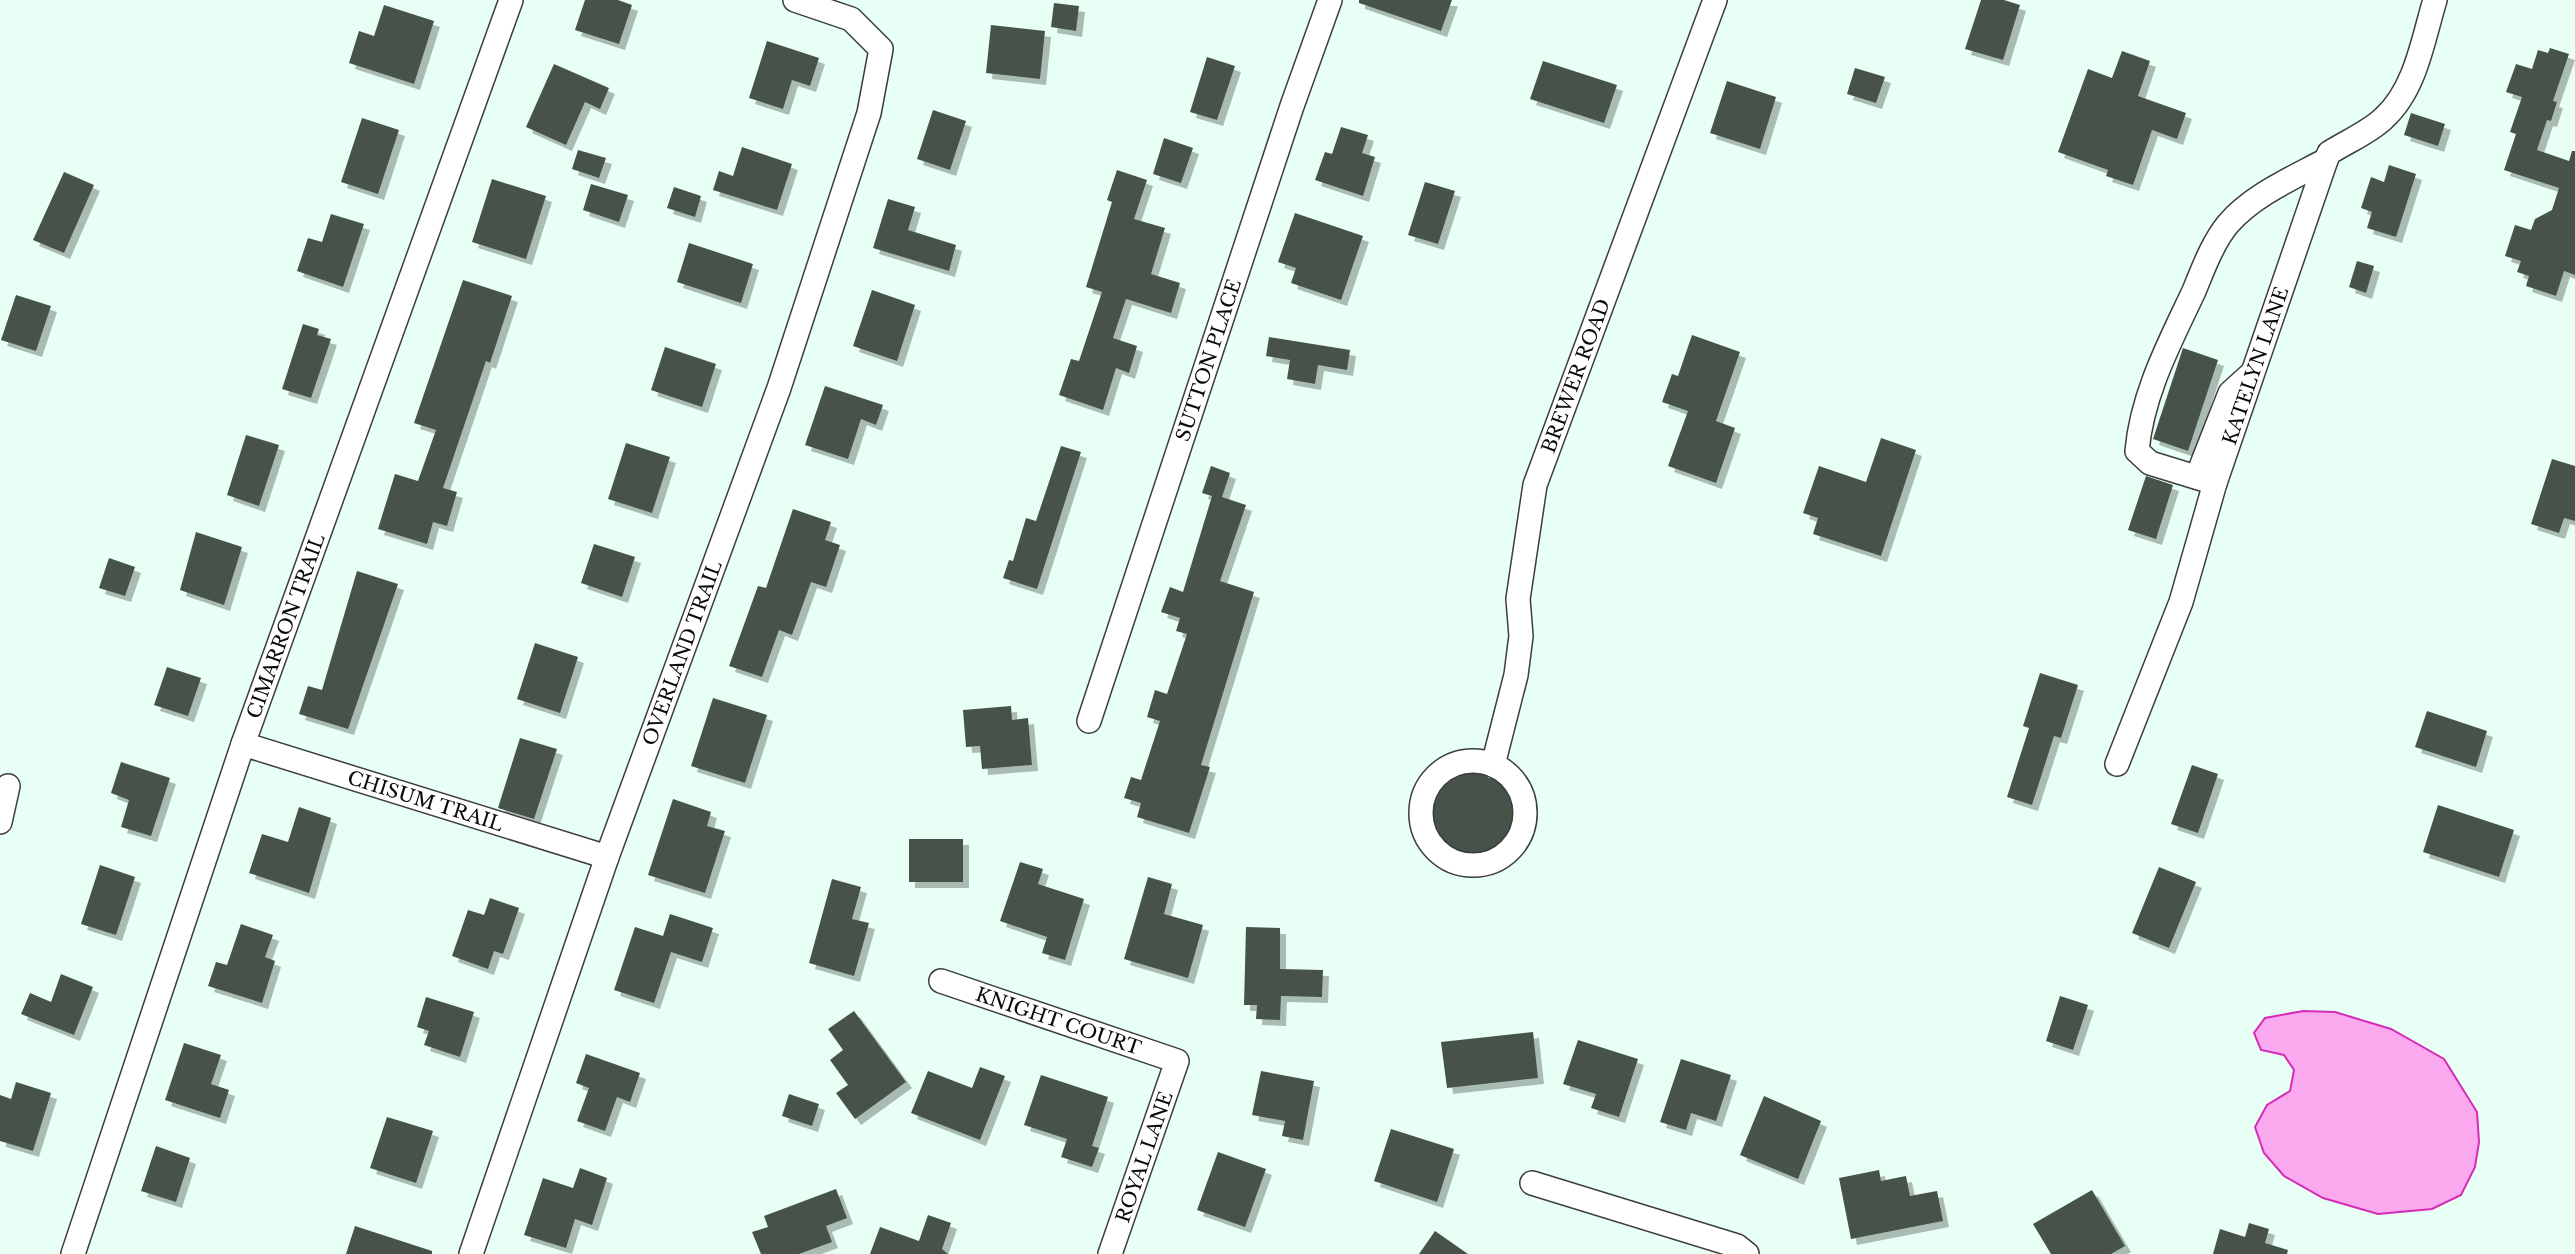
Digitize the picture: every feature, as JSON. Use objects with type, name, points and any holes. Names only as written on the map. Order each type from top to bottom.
[{"type":"street","name":"CIMARRON TRAIL","points":[[73,1254],[243,744],[511,0]]},
{"type":"street","name":"OVERLAND TRAIL","points":[[471,1254],[607,857],[779,388],[869,113],[881,49],[851,19],[795,0]]},
{"type":"street","name":"SUTTON PLACE","points":[[1089,721],[1292,106],[1331,0]]},
{"type":"street","name":"BREWER ROAD","points":[[1493,765],[1516,675],[1521,636],[1518,599],[1535,485],[1715,0]]},
{"type":"street","points":[[2206,480],[2150,463],[2137,451],[2139,428],[2157,372],[2207,262],[2228,225],[2258,198],[2326,160],[2329,153],[2383,120],[2399,100],[2412,76],[2435,0]]},
{"type":"street","name":"KATELYN LANE","points":[[2118,764],[2180,602],[2206,480],[2254,371],[2326,160]]},
{"type":"street","name":"CHISUM TRAIL","points":[[243,744],[607,857]]},
{"type":"street","points":[[1465,761],[1493,765],[1512,778],[1522,793],[1526,810],[1524,827],[1517,843],[1505,855],[1489,863],[1472,866],[1455,863],[1440,854],[1425,833],[1420,808],[1425,791],[1434,777],[1448,766],[1465,761]]},
{"type":"street","points":[[0,822],[8,786]]},
{"type":"street","name":"KNIGHT COURT","points":[[941,981],[1177,1061]]},
{"type":"street","name":"ROYAL LANE","points":[[1110,1254],[1177,1061]]},
{"type":"street","points":[[1532,1183],[1737,1247],[1746,1254]]},
{"type":"shaded area","points":[[2303,1011],[2335,1012],[2391,1029],[2444,1059],[2477,1112],[2479,1142],[2475,1167],[2461,1195],[2432,1209],[2378,1214],[2323,1198],[2284,1176],[2264,1153],[2255,1127],[2267,1105],[2290,1091],[2294,1070],[2284,1055],[2261,1050],[2254,1033],[2265,1018]]},
{"type":"building","points":[[585,0],[618,0],[632,5],[619,44],[575,30]]},
{"type":"building","points":[[1359,0],[1452,0],[1441,31],[1359,3]]},
{"type":"building","points":[[1981,0],[2004,0],[2020,5],[2003,60],[1965,49]]},
{"type":"building","points":[[1054,3],[1079,6],[1076,31],[1051,27]]},
{"type":"building","points":[[384,5],[434,21],[414,84],[349,63],[359,31],[374,36]]},
{"type":"building","points":[[991,25],[1045,31],[1040,79],[986,73]]},
{"type":"building","points":[[767,41],[819,58],[810,86],[792,80],[783,109],[749,98]]},
{"type":"building","points":[[2550,48],[2569,54],[2553,101],[2557,102],[2551,121],[2547,120],[2537,150],[2569,161],[2572,151],[2575,151],[2575,275],[2564,271],[2556,296],[2526,286],[2529,276],[2517,272],[2521,261],[2505,256],[2515,225],[2531,230],[2535,219],[2552,210],[2559,188],[2504,170],[2516,134],[2510,132],[2522,97],[2506,92],[2516,64],[2532,69],[2538,50],[2548,53]]},
{"type":"building","points":[[2122,51],[2150,61],[2138,96],[2186,113],[2177,139],[2152,130],[2133,185],[2106,176],[2108,170],[2058,152],[2088,69],[2112,78]]},
{"type":"building","points":[[1207,57],[1235,66],[1217,120],[1190,112]]},
{"type":"building","points":[[1543,61],[1617,85],[1604,123],[1530,99]]},
{"type":"building","points":[[554,64],[609,88],[600,109],[585,102],[566,145],[526,127]]},
{"type":"building","points":[[1855,68],[1885,77],[1876,103],[1847,94]]},
{"type":"building","points":[[1727,81],[1776,97],[1760,149],[1710,133]]},
{"type":"building","points":[[933,110],[966,121],[950,170],[917,159]]},
{"type":"building","points":[[2411,113],[2445,124],[2438,146],[2404,135]]},
{"type":"building","points":[[362,118],[399,130],[378,194],[341,182]]},
{"type":"building","points":[[1341,127],[1368,135],[1362,153],[1375,157],[1363,196],[1315,180],[1325,152],[1332,154]]},
{"type":"building","points":[[1164,138],[1193,148],[1181,183],[1153,174]]},
{"type":"building","points":[[742,147],[792,164],[777,210],[713,190],[719,171],[733,176]]},
{"type":"building","points":[[578,150],[606,158],[599,178],[572,169]]},
{"type":"building","points":[[2389,165],[2416,174],[2396,237],[2367,228],[2372,212],[2361,208],[2371,177],[2384,182]]},
{"type":"building","points":[[1117,170],[1147,180],[1134,219],[1165,228],[1151,274],[1180,283],[1171,313],[1126,299],[1113,338],[1137,346],[1129,373],[1116,368],[1103,410],[1059,395],[1071,359],[1079,361],[1102,292],[1086,287],[1112,202],[1107,200]]},
{"type":"building","points":[[64,172],[94,185],[64,253],[33,240]]},
{"type":"building","points":[[492,179],[546,196],[526,259],[472,242]]},
{"type":"building","points":[[1425,182],[1455,191],[1438,244],[1408,235]]},
{"type":"building","points":[[591,184],[628,195],[619,222],[583,210]]},
{"type":"building","points":[[674,187],[701,196],[695,217],[667,208]]},
{"type":"building","points":[[888,199],[915,207],[908,230],[956,245],[949,271],[873,248]]},
{"type":"building","points":[[1295,213],[1363,236],[1341,300],[1291,283],[1296,268],[1278,262]]},
{"type":"building","points":[[331,214],[364,224],[343,287],[297,271],[308,238],[322,242]]},
{"type":"building","points":[[689,243],[753,264],[741,303],[677,282]]},
{"type":"building","points":[[2357,261],[2374,266],[2366,293],[2349,287]]},
{"type":"building","points":[[463,280],[512,296],[490,363],[486,361],[443,488],[457,492],[447,526],[433,522],[427,544],[378,529],[395,474],[418,481],[436,430],[414,423]]},
{"type":"building","points":[[872,290],[915,305],[897,361],[853,346]]},
{"type":"building","points":[[16,295],[51,306],[36,351],[1,340]]},
{"type":"building","points":[[303,324],[319,329],[317,335],[331,339],[311,398],[282,389]]},
{"type":"building","points":[[1692,335],[1740,352],[1716,421],[1735,428],[1716,483],[1668,466],[1688,411],[1662,402],[1672,374],[1678,376]]},
{"type":"building","points":[[1269,337],[1350,350],[1347,370],[1318,365],[1315,384],[1287,379],[1290,360],[1266,356]]},
{"type":"building","points":[[665,347],[716,364],[702,407],[651,390]]},
{"type":"building","points":[[2183,348],[2218,360],[2188,451],[2153,439]]},
{"type":"building","points":[[825,386],[883,405],[876,425],[861,419],[848,459],[805,445]]},
{"type":"building","points":[[246,435],[279,445],[259,506],[227,495]]},
{"type":"building","points":[[1881,438],[1916,450],[1881,556],[1813,534],[1818,518],[1803,513],[1819,466],[1866,482]]},
{"type":"building","points":[[626,443],[670,457],[652,513],[608,499]]},
{"type":"building","points":[[1061,446],[1081,452],[1037,589],[1003,578],[1009,560],[1013,561],[1026,518],[1036,521]]},
{"type":"building","points":[[2552,459],[2575,466],[2575,521],[2564,518],[2559,533],[2531,524]]},
{"type":"building","points":[[1211,466],[1230,473],[1222,497],[1246,505],[1220,581],[1254,592],[1201,765],[1210,767],[1189,833],[1137,817],[1141,803],[1124,798],[1131,777],[1141,780],[1160,721],[1147,717],[1155,690],[1167,694],[1187,634],[1176,631],[1180,618],[1161,612],[1170,587],[1183,592],[1212,496],[1202,493]]},
{"type":"building","points":[[2146,476],[2173,485],[2156,539],[2128,530]]},
{"type":"building","points":[[793,509],[831,522],[825,540],[840,545],[826,587],[811,582],[792,635],[779,630],[762,677],[729,666],[758,586],[766,588]]},
{"type":"building","points":[[196,532],[242,547],[224,605],[180,590]]},
{"type":"building","points":[[594,544],[635,557],[622,597],[581,583]]},
{"type":"building","points":[[109,558],[135,567],[125,596],[99,588]]},
{"type":"building","points":[[357,571],[398,584],[348,729],[299,714],[308,686],[322,690]]},
{"type":"building","points":[[535,643],[578,657],[560,713],[517,699]]},
{"type":"building","points":[[167,667],[201,678],[188,716],[154,705]]},
{"type":"building","points":[[2040,673],[2078,685],[2061,738],[2054,736],[2032,805],[2007,797],[2029,728],[2023,726]]},
{"type":"building","points":[[713,698],[767,715],[745,783],[691,766]]},
{"type":"building","points":[[1011,706],[1012,720],[1028,718],[1032,765],[982,769],[980,746],[966,747],[963,710]]},
{"type":"building","points":[[2427,711],[2487,731],[2476,767],[2415,747]]},
{"type":"building","points":[[520,738],[557,749],[534,819],[498,808]]},
{"type":"building","points":[[121,762],[170,778],[151,836],[121,827],[129,800],[111,793]]},
{"type":"building","points":[[2192,765],[2218,774],[2198,833],[2171,824]]},
{"type":"building","points":[[1451,772],[1482,773],[1489,778],[1497,778],[1508,788],[1517,813],[1515,826],[1500,848],[1475,857],[1462,855],[1440,839],[1434,828],[1434,799]]},
{"type":"building","points":[[673,799],[711,812],[707,826],[725,831],[705,893],[648,875]]},
{"type":"building","points":[[2438,805],[2514,830],[2499,877],[2423,852]]},
{"type":"building","points":[[299,807],[331,818],[309,893],[249,873],[262,834],[288,842]]},
{"type":"building","points":[[909,839],[963,839],[963,882],[909,882]]},
{"type":"building","points":[[1020,862],[1043,869],[1038,884],[1084,899],[1065,960],[1042,953],[1047,937],[1000,921]]},
{"type":"building","points":[[100,865],[135,877],[116,935],[81,924]]},
{"type":"building","points":[[2159,867],[2196,882],[2169,948],[2132,933]]},
{"type":"building","points":[[1148,877],[1172,884],[1164,914],[1203,925],[1188,978],[1124,959]]},
{"type":"building","points":[[832,879],[861,887],[852,919],[869,923],[854,976],[809,963]]},
{"type":"building","points":[[490,898],[519,908],[503,954],[494,951],[488,969],[452,956],[468,910],[484,915]]},
{"type":"building","points":[[670,914],[713,928],[702,962],[671,952],[654,1003],[614,990],[635,927],[663,936]]},
{"type":"building","points":[[241,924],[273,935],[265,957],[275,961],[262,1003],[208,986],[216,962],[227,965]]},
{"type":"building","points":[[1246,927],[1280,928],[1280,969],[1323,970],[1322,997],[1281,996],[1280,1020],[1256,1019],[1257,1005],[1244,1005]]},
{"type":"building","points":[[61,974],[93,987],[74,1035],[21,1014],[30,993],[51,1002]]},
{"type":"building","points":[[2060,996],[2088,1005],[2073,1050],[2046,1041]]},
{"type":"building","points":[[426,997],[474,1012],[460,1057],[424,1045],[429,1031],[417,1027]]},
{"type":"building","points":[[854,1011],[906,1082],[855,1119],[836,1093],[848,1085],[830,1060],[843,1050],[828,1029]]},
{"type":"building","points":[[1533,1032],[1538,1078],[1447,1088],[1441,1042]]},
{"type":"building","points":[[1578,1040],[1638,1059],[1619,1117],[1591,1108],[1596,1094],[1563,1084]]},
{"type":"building","points":[[184,1043],[221,1055],[211,1084],[229,1090],[220,1118],[165,1100]]},
{"type":"building","points":[[586,1054],[640,1073],[630,1102],[617,1097],[605,1131],[577,1121],[589,1088],[576,1083]]},
{"type":"building","points":[[1681,1059],[1731,1075],[1716,1121],[1691,1113],[1686,1130],[1660,1122]]},
{"type":"building","points":[[980,1067],[1005,1076],[980,1140],[911,1113],[928,1071],[972,1088]]},
{"type":"building","points":[[1261,1071],[1314,1081],[1303,1140],[1282,1136],[1285,1121],[1252,1115]]},
{"type":"building","points":[[1041,1075],[1108,1097],[1092,1146],[1099,1148],[1092,1167],[1061,1157],[1067,1139],[1024,1125]]},
{"type":"building","points":[[16,1082],[51,1093],[33,1151],[0,1141],[0,1095],[11,1099]]},
{"type":"building","points":[[789,1094],[819,1104],[812,1126],[782,1116]]},
{"type":"building","points":[[1764,1096],[1821,1121],[1798,1179],[1740,1155]]},
{"type":"building","points":[[387,1117],[433,1131],[416,1183],[370,1168]]},
{"type":"building","points":[[1391,1129],[1454,1149],[1437,1202],[1374,1181]]},
{"type":"building","points":[[156,1146],[190,1158],[176,1202],[141,1191]]},
{"type":"building","points":[[1218,1152],[1266,1169],[1245,1227],[1197,1210]]},
{"type":"building","points":[[580,1168],[607,1178],[592,1225],[575,1219],[566,1248],[524,1235],[543,1178],[573,1188]]},
{"type":"building","points":[[1879,1170],[1881,1181],[1906,1176],[1910,1196],[1937,1191],[1943,1221],[1851,1239],[1839,1178]]},
{"type":"building","points":[[836,1189],[847,1218],[826,1226],[832,1242],[799,1254],[761,1254],[752,1232],[768,1227],[764,1216]]},
{"type":"building","points":[[2092,1190],[2125,1246],[2111,1254],[2051,1254],[2033,1224]]},
{"type":"building","points":[[928,1215],[951,1223],[942,1249],[948,1254],[870,1254],[880,1227],[919,1241]]},
{"type":"building","points":[[2249,1223],[2269,1229],[2265,1243],[2288,1250],[2287,1254],[2213,1254],[2220,1229],[2245,1237]]},
{"type":"building","points":[[355,1226],[432,1251],[432,1254],[346,1254]]},
{"type":"building","points":[[1435,1231],[1468,1254],[1419,1254]]}]
